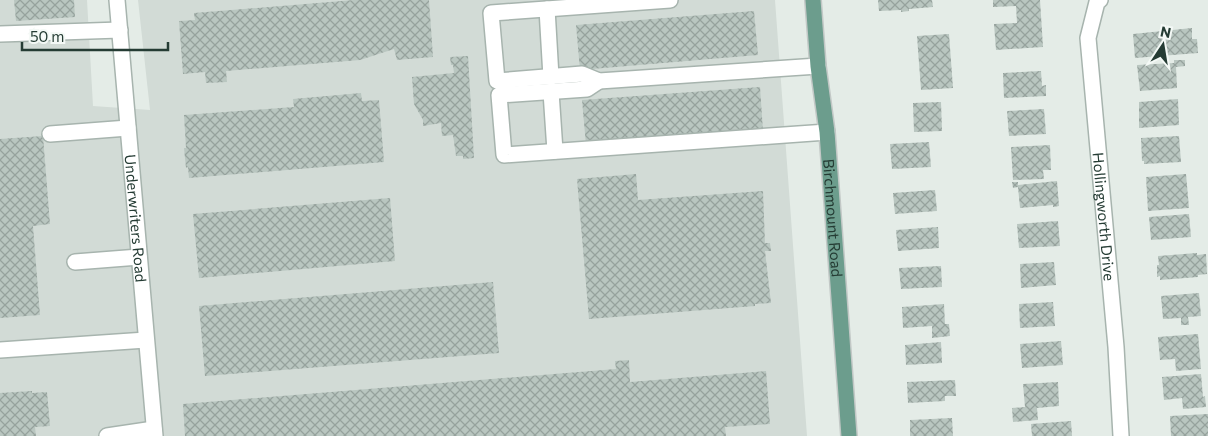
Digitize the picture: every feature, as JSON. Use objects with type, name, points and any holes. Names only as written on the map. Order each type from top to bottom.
[{"type":"main road","name":"Birchmount Road","points":[[813,0],[818,66],[827,132],[849,436]]},
{"type":"street","name":"Underwriters Road","points":[[117,0],[154,433]]},
{"type":"street","points":[[551,84],[497,82],[491,13],[670,0]]},
{"type":"street","name":"Hollingworth Drive","points":[[1100,0],[1097,2],[1088,38],[1116,348],[1121,436]]},
{"type":"street","points":[[547,9],[555,152]]},
{"type":"street","points":[[0,34],[120,30]]},
{"type":"street","points":[[818,66],[599,81],[582,74],[551,84],[499,95],[504,155],[827,132]]},
{"type":"street","points":[[50,134],[128,128]]},
{"type":"street","points":[[75,262],[139,257]]},
{"type":"street","points":[[0,350],[146,340]]},
{"type":"street","points":[[107,436],[154,433]]},
{"type":"shaded area","points":[[0,0],[87,0],[93,106],[150,110],[138,0],[775,0],[807,436],[0,436]]},
{"type":"building","points":[[14,0],[74,0],[75,17],[16,21]]},
{"type":"building","points":[[354,0],[429,0],[433,57],[397,60],[394,49],[360,60],[226,71],[227,82],[206,83],[205,72],[183,74],[179,21],[195,20],[194,13]]},
{"type":"building","points":[[878,0],[932,0],[933,7],[909,9],[909,11],[901,12],[901,10],[879,11]]},
{"type":"building","points":[[993,0],[1040,0],[1043,47],[996,50],[994,24],[1017,23],[1016,6],[993,7]]},
{"type":"building","points":[[754,11],[758,55],[580,70],[576,25]]},
{"type":"building","points":[[1192,28],[1192,39],[1197,39],[1198,53],[1135,58],[1133,34]]},
{"type":"building","points":[[949,34],[953,88],[921,90],[917,36]]},
{"type":"building","points":[[468,56],[474,158],[463,159],[463,156],[456,156],[453,135],[442,136],[441,123],[423,126],[423,120],[414,104],[412,77],[454,73],[450,57]]},
{"type":"building","points":[[1174,60],[1185,60],[1185,66],[1176,67],[1177,88],[1140,91],[1137,65],[1174,63]]},
{"type":"building","points":[[1041,71],[1042,86],[1046,85],[1046,96],[1004,98],[1003,73]]},
{"type":"building","points":[[760,87],[763,131],[586,145],[582,100]]},
{"type":"building","points":[[361,93],[362,101],[379,100],[384,162],[189,178],[184,148],[186,148],[184,115],[294,107],[293,99]]},
{"type":"building","points":[[1178,99],[1179,125],[1139,128],[1139,102]]},
{"type":"building","points":[[941,102],[942,131],[914,132],[913,103]]},
{"type":"building","points":[[1044,109],[1046,134],[1009,136],[1007,111]]},
{"type":"building","points":[[43,136],[50,224],[33,226],[40,315],[0,318],[0,139]]},
{"type":"building","points":[[1179,136],[1181,162],[1144,164],[1144,161],[1142,161],[1141,138]]},
{"type":"building","points":[[929,142],[931,167],[892,169],[890,144]]},
{"type":"building","points":[[1050,145],[1051,170],[1043,170],[1044,179],[1013,180],[1011,147]]},
{"type":"building","points":[[636,174],[638,200],[763,191],[765,243],[770,243],[771,251],[765,251],[771,303],[755,304],[755,306],[589,319],[577,179]]},
{"type":"building","points":[[1186,174],[1189,208],[1148,211],[1146,177]]},
{"type":"building","points":[[1057,181],[1059,206],[1020,208],[1018,187],[1013,188],[1012,182],[1018,182],[1018,185]]},
{"type":"building","points":[[935,190],[937,211],[895,214],[893,193]]},
{"type":"building","points":[[390,198],[395,261],[199,278],[193,214]]},
{"type":"building","points":[[1189,214],[1191,237],[1151,240],[1149,217]]},
{"type":"building","points":[[1058,221],[1060,246],[1019,248],[1017,224]]},
{"type":"building","points":[[938,227],[939,248],[898,251],[896,230]]},
{"type":"building","points":[[1197,253],[1197,255],[1206,254],[1207,274],[1198,275],[1198,277],[1160,280],[1160,276],[1157,277],[1158,256]]},
{"type":"building","points":[[1054,262],[1056,285],[1021,288],[1020,264]]},
{"type":"building","points":[[941,266],[942,287],[901,289],[899,268]]},
{"type":"building","points":[[493,282],[499,353],[205,376],[199,306]]},
{"type":"building","points":[[1199,293],[1201,316],[1188,317],[1189,325],[1181,325],[1181,318],[1163,319],[1161,296]]},
{"type":"building","points":[[1053,302],[1055,326],[1020,328],[1019,304]]},
{"type":"building","points":[[944,304],[945,324],[949,324],[950,336],[932,338],[932,326],[903,328],[902,307]]},
{"type":"building","points":[[1198,334],[1201,369],[1176,371],[1175,359],[1160,360],[1158,337]]},
{"type":"building","points":[[1061,341],[1063,365],[1022,368],[1020,344]]},
{"type":"building","points":[[941,342],[942,363],[906,365],[905,345]]},
{"type":"building","points":[[629,360],[630,382],[766,371],[770,424],[725,427],[726,436],[185,436],[183,404],[616,369],[615,361]]},
{"type":"building","points":[[1201,374],[1206,407],[1183,409],[1182,398],[1164,400],[1162,377]]},
{"type":"building","points":[[955,380],[956,396],[945,396],[945,401],[908,403],[907,382]]},
{"type":"building","points":[[1058,382],[1059,406],[1037,408],[1038,420],[1013,422],[1012,408],[1025,407],[1023,384]]},
{"type":"building","points":[[32,391],[32,393],[47,392],[50,426],[35,427],[36,436],[0,436],[0,393]]},
{"type":"building","points":[[1208,414],[1208,436],[1171,436],[1170,416]]},
{"type":"building","points":[[952,418],[953,436],[910,436],[910,420]]},
{"type":"building","points":[[1071,421],[1072,436],[1032,436],[1031,424]]}]
